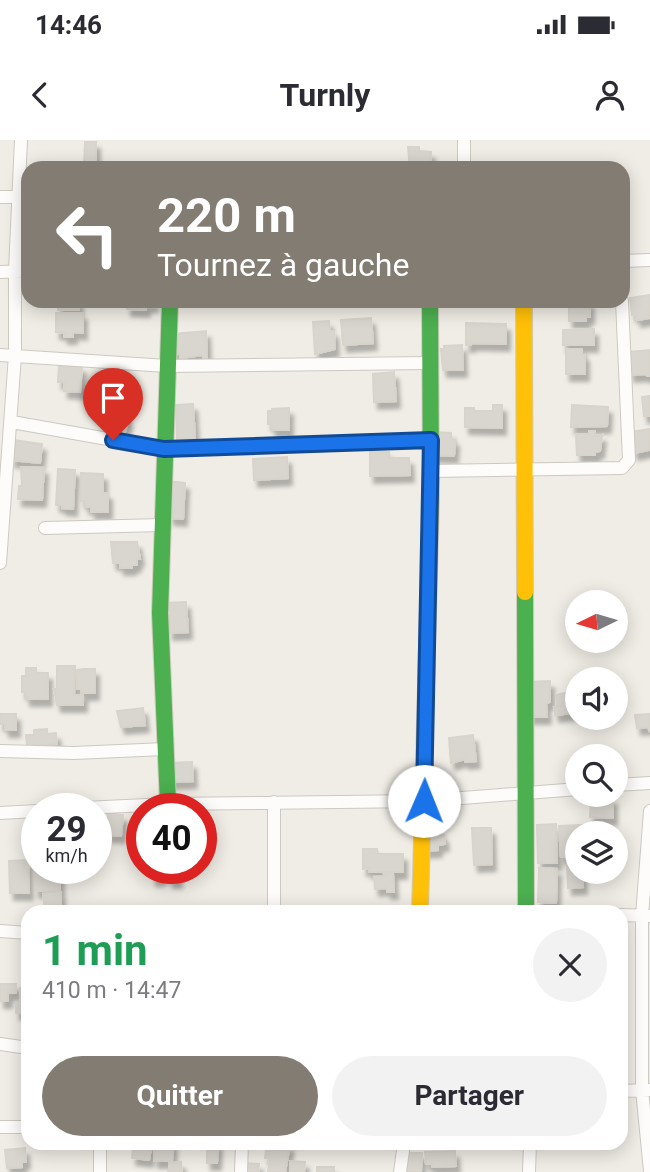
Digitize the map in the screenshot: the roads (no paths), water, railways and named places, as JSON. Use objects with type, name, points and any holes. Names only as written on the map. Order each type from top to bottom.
[{"type":"street","points":[[21,140],[21,246]]},
{"type":"street","points":[[464,140],[464,161]]},
{"type":"street","points":[[0,197],[19,197]]},
{"type":"street","points":[[630,261],[650,260]]},
{"type":"street","points":[[0,272],[21,271]]},
{"type":"street","points":[[0,563],[4,445],[12,422],[21,283]]},
{"type":"street","points":[[167,793],[160,613],[170,308]]},
{"type":"street","points":[[420,905],[432,471],[430,308]]},
{"type":"street","points":[[524,308],[526,905]]},
{"type":"street","points":[[432,471],[622,468],[629,460],[622,308]]},
{"type":"street","points":[[0,355],[167,366],[430,363]]},
{"type":"street","points":[[12,422],[164,449],[431,440]]},
{"type":"street","points":[[45,528],[162,525]]},
{"type":"street","points":[[0,751],[74,754],[166,749]]},
{"type":"street","points":[[628,784],[650,783]]},
{"type":"street","points":[[217,803],[424,801],[565,790]]},
{"type":"street","points":[[274,802],[274,905]]},
{"type":"street","points":[[650,811],[646,916],[646,1090],[650,1171]]},
{"type":"street","points":[[0,813],[21,812]]},
{"type":"street","points":[[628,915],[646,916]]},
{"type":"street","points":[[0,931],[21,932]]},
{"type":"street","points":[[0,1044],[21,1047]]},
{"type":"street","points":[[628,1091],[646,1090]]},
{"type":"street","points":[[0,1127],[21,1127]]},
{"type":"street","points":[[100,1150],[100,1172]]},
{"type":"street","points":[[241,1172],[242,1150]]},
{"type":"street","points":[[400,1172],[403,1150]]},
{"type":"street","points":[[529,1172],[530,1150]]}]
